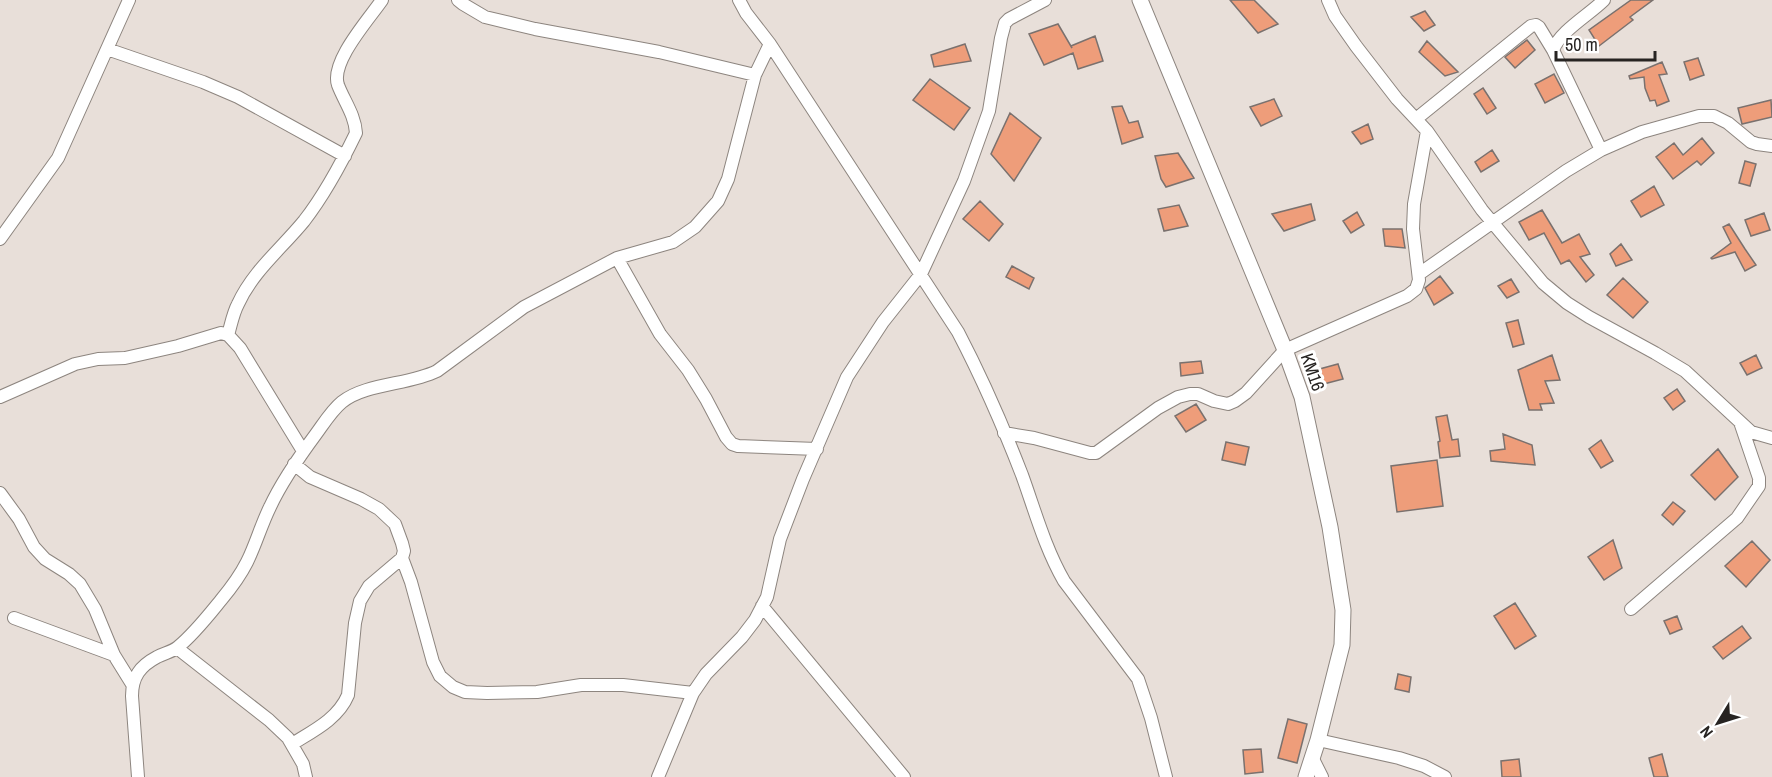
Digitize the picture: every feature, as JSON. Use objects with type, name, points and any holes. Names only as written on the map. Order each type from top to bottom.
[{"type":"street","points":[[0,239],[58,158],[129,0]]},
{"type":"street","points":[[228,335],[238,304],[261,269],[303,222],[320,199],[356,133],[356,124],[336,74],[340,60],[382,0]]},
{"type":"street","points":[[458,0],[484,17],[659,52],[755,75]]},
{"type":"street","points":[[739,0],[958,332],[980,374],[1064,581],[1138,679],[1166,777]]},
{"type":"street","points":[[658,777],[693,693],[706,674],[742,637],[755,620],[767,597],[780,539],[847,377],[883,322],[921,274],[964,181],[989,111],[1000,38],[1005,23],[1045,0]]},
{"type":"street","name":"KM16","points":[[1140,0],[1285,350],[1302,397],[1330,528],[1343,610],[1342,645],[1318,740],[1306,777]]},
{"type":"street","points":[[1328,0],[1335,16],[1356,46],[1397,99],[1427,131],[1493,223],[1543,283],[1589,317],[1655,352],[1685,371],[1751,432],[1772,438]]},
{"type":"street","points":[[1553,50],[1566,33],[1604,0]]},
{"type":"street","points":[[1416,119],[1536,24],[1553,50],[1601,150]]},
{"type":"street","points":[[136,774],[132,684],[136,675],[157,657],[177,648],[236,581],[247,562],[269,508],[303,451],[335,409],[350,396],[426,377],[524,307],[617,258],[673,242],[695,227],[718,201],[728,179],[755,75],[770,44]]},
{"type":"street","points":[[107,49],[203,82],[238,97],[345,156]]},
{"type":"street","points":[[1419,274],[1566,171],[1601,150],[1642,132],[1699,116],[1714,116],[1728,123],[1751,142],[1772,146]]},
{"type":"street","points":[[1004,433],[1096,453],[1158,408],[1178,397],[1198,394],[1228,404],[1235,401],[1246,393],[1285,350],[1407,296],[1416,289],[1419,280],[1413,229],[1414,204],[1427,131]]},
{"type":"street","points":[[617,258],[660,334],[688,370],[732,444],[817,449]]},
{"type":"street","points":[[0,397],[75,364],[98,359],[125,358],[221,333],[235,340],[303,451]]},
{"type":"street","points":[[1631,609],[1737,518],[1755,494],[1759,486],[1759,477],[1739,421]]},
{"type":"street","points":[[292,744],[333,717],[344,705],[348,695],[355,623],[360,601],[369,586],[402,558],[404,552],[395,524],[379,509],[310,477],[294,465]]},
{"type":"street","points":[[0,494],[20,519],[34,547],[45,559],[81,584],[95,609],[114,655],[132,684]]},
{"type":"street","points":[[402,558],[411,582],[432,662],[440,676],[453,687],[465,692],[487,693],[537,692],[581,686],[624,685],[693,693]]},
{"type":"street","points":[[762,606],[904,777]]},
{"type":"street","points":[[14,618],[114,655]]},
{"type":"street","points":[[177,648],[269,720],[292,744],[303,764],[306,777]]},
{"type":"street","points":[[1318,740],[1407,761],[1424,766],[1445,777]]},
{"type":"street","points":[[1312,757],[1322,777]]},
{"type":"building","points":[[1230,0],[1254,0],[1278,24],[1258,33]]},
{"type":"building","points":[[1631,0],[1653,0],[1630,17],[1633,20],[1599,46],[1589,30]]},
{"type":"building","points":[[1425,11],[1435,25],[1424,31],[1411,17]]},
{"type":"building","points":[[1058,24],[1072,48],[1071,46],[1095,36],[1103,61],[1078,69],[1073,53],[1044,65],[1029,34]]},
{"type":"building","points":[[1527,40],[1535,50],[1515,68],[1505,57]]},
{"type":"building","points":[[1427,41],[1458,72],[1445,76],[1419,52]]},
{"type":"building","points":[[965,44],[971,61],[934,67],[931,55]]},
{"type":"building","points":[[1698,58],[1704,75],[1690,80],[1684,62]]},
{"type":"building","points":[[1662,62],[1667,74],[1659,75],[1669,101],[1657,106],[1655,100],[1650,101],[1644,77],[1630,79],[1629,76]]},
{"type":"building","points":[[1554,74],[1564,93],[1545,103],[1535,84]]},
{"type":"building","points":[[930,79],[970,108],[954,130],[913,100]]},
{"type":"building","points":[[1483,88],[1496,108],[1487,114],[1474,94]]},
{"type":"building","points":[[1274,99],[1282,116],[1261,126],[1250,107]]},
{"type":"building","points":[[1771,100],[1772,117],[1742,124],[1738,108]]},
{"type":"building","points":[[1122,106],[1129,123],[1138,121],[1143,137],[1122,144],[1112,107]]},
{"type":"building","points":[[1010,113],[1041,138],[1014,181],[991,154]]},
{"type":"building","points":[[1368,124],[1373,139],[1361,144],[1352,132]]},
{"type":"building","points":[[1702,138],[1714,153],[1701,165],[1697,161],[1673,179],[1656,157],[1674,143],[1683,155]]},
{"type":"building","points":[[1492,150],[1499,161],[1481,172],[1475,162]]},
{"type":"building","points":[[1178,153],[1194,178],[1166,187],[1161,179],[1155,156]]},
{"type":"building","points":[[1745,161],[1756,164],[1750,186],[1739,183]]},
{"type":"building","points":[[1654,186],[1664,205],[1641,217],[1631,201]]},
{"type":"building","points":[[980,201],[1003,224],[989,241],[963,219]]},
{"type":"building","points":[[1311,204],[1315,220],[1284,231],[1272,214]]},
{"type":"building","points":[[1179,205],[1188,226],[1164,231],[1158,209]]},
{"type":"building","points":[[1542,210],[1562,243],[1579,234],[1590,254],[1580,257],[1594,275],[1586,282],[1569,260],[1561,264],[1544,233],[1529,240],[1519,222]]},
{"type":"building","points":[[1357,212],[1364,225],[1351,233],[1343,221]]},
{"type":"building","points":[[1764,213],[1770,230],[1751,236],[1745,220]]},
{"type":"building","points":[[1729,224],[1756,265],[1745,271],[1735,252],[1711,258],[1731,243],[1723,227]]},
{"type":"building","points":[[1383,229],[1402,229],[1405,248],[1385,246]]},
{"type":"building","points":[[1621,244],[1632,260],[1616,266],[1610,254]]},
{"type":"building","points":[[1012,266],[1034,278],[1029,289],[1006,277]]},
{"type":"building","points":[[1440,276],[1453,293],[1434,305],[1425,288]]},
{"type":"building","points":[[1623,278],[1648,302],[1633,318],[1607,295]]},
{"type":"building","points":[[1511,279],[1519,292],[1507,298],[1498,286]]},
{"type":"building","points":[[1518,320],[1524,344],[1513,347],[1506,323]]},
{"type":"building","points":[[1552,355],[1560,380],[1545,381],[1554,403],[1540,404],[1542,410],[1529,410],[1518,370]]},
{"type":"building","points":[[1756,355],[1762,368],[1747,375],[1740,363]]},
{"type":"building","points":[[1201,361],[1203,373],[1181,376],[1180,363]]},
{"type":"building","points":[[1338,364],[1343,379],[1316,386],[1312,371]]},
{"type":"building","points":[[1677,389],[1685,401],[1673,410],[1664,398]]},
{"type":"building","points":[[1196,404],[1206,420],[1186,432],[1175,416]]},
{"type":"building","points":[[1447,415],[1452,440],[1458,439],[1460,456],[1440,458],[1436,417]]},
{"type":"building","points":[[1503,434],[1532,445],[1535,465],[1491,461],[1490,451],[1505,449]]},
{"type":"building","points":[[1601,440],[1613,461],[1601,468],[1589,449]]},
{"type":"building","points":[[1226,442],[1249,447],[1245,465],[1222,460]]},
{"type":"building","points":[[1718,449],[1738,477],[1715,500],[1691,475]]},
{"type":"building","points":[[1437,460],[1443,506],[1397,512],[1391,466]]},
{"type":"building","points":[[1673,502],[1685,511],[1673,525],[1662,515]]},
{"type":"building","points":[[1613,540],[1622,568],[1604,580],[1588,557]]},
{"type":"building","points":[[1752,541],[1770,560],[1746,587],[1725,566]]},
{"type":"building","points":[[1515,603],[1536,636],[1515,649],[1494,616]]},
{"type":"building","points":[[1677,616],[1682,629],[1670,634],[1664,621]]},
{"type":"building","points":[[1742,626],[1751,638],[1723,659],[1713,647]]},
{"type":"building","points":[[1398,674],[1411,677],[1409,692],[1395,689]]},
{"type":"building","points":[[1288,719],[1307,724],[1297,763],[1278,758]]},
{"type":"building","points":[[1261,749],[1263,772],[1245,774],[1243,750]]},
{"type":"building","points":[[1662,754],[1668,777],[1654,777],[1649,758]]},
{"type":"building","points":[[1519,759],[1521,777],[1502,777],[1501,761]]}]
